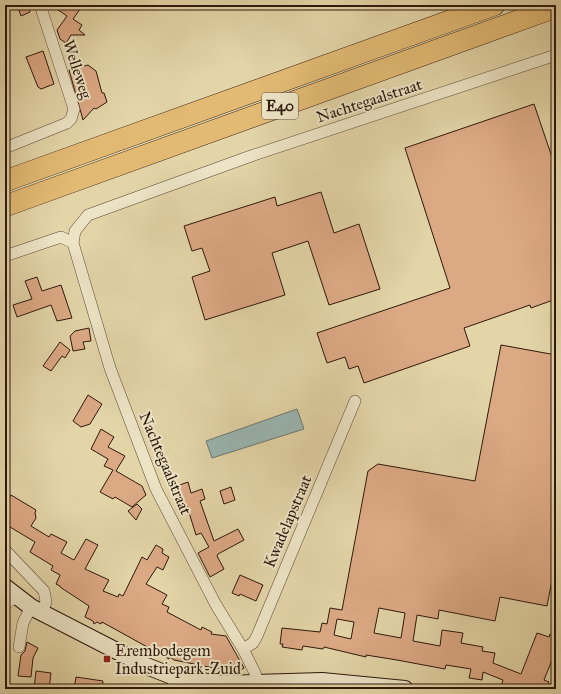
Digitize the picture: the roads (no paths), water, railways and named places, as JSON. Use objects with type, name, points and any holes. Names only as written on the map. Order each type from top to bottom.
[{"type":"highway","name":"E40","points":[[5,181],[494,5]]},
{"type":"highway","name":"E40","points":[[5,206],[556,7]]},
{"type":"main road","points":[[9,596],[144,665],[176,684],[197,686],[322,681],[405,689]]},
{"type":"street","name":"Welleweg","points":[[5,148],[67,123],[74,114],[74,109],[40,5]]},
{"type":"street","name":"Nachtegaalstraat","points":[[258,684],[255,673],[243,649],[216,605],[156,489],[110,368],[73,243],[75,232],[88,215],[251,156],[556,55]]},
{"type":"street","points":[[5,256],[61,237],[73,243]]},
{"type":"street","name":"Kwadelapstraat","points":[[243,649],[253,642],[257,636],[355,401]]},
{"type":"street","points":[[5,550],[44,591],[46,602],[23,622],[19,646]]},
{"type":"water","points":[[297,409],[304,429],[212,458],[206,441]]},
{"type":"place","name":"Erembodegem Industriepark-Zuid","points":[[107,659]]}]
